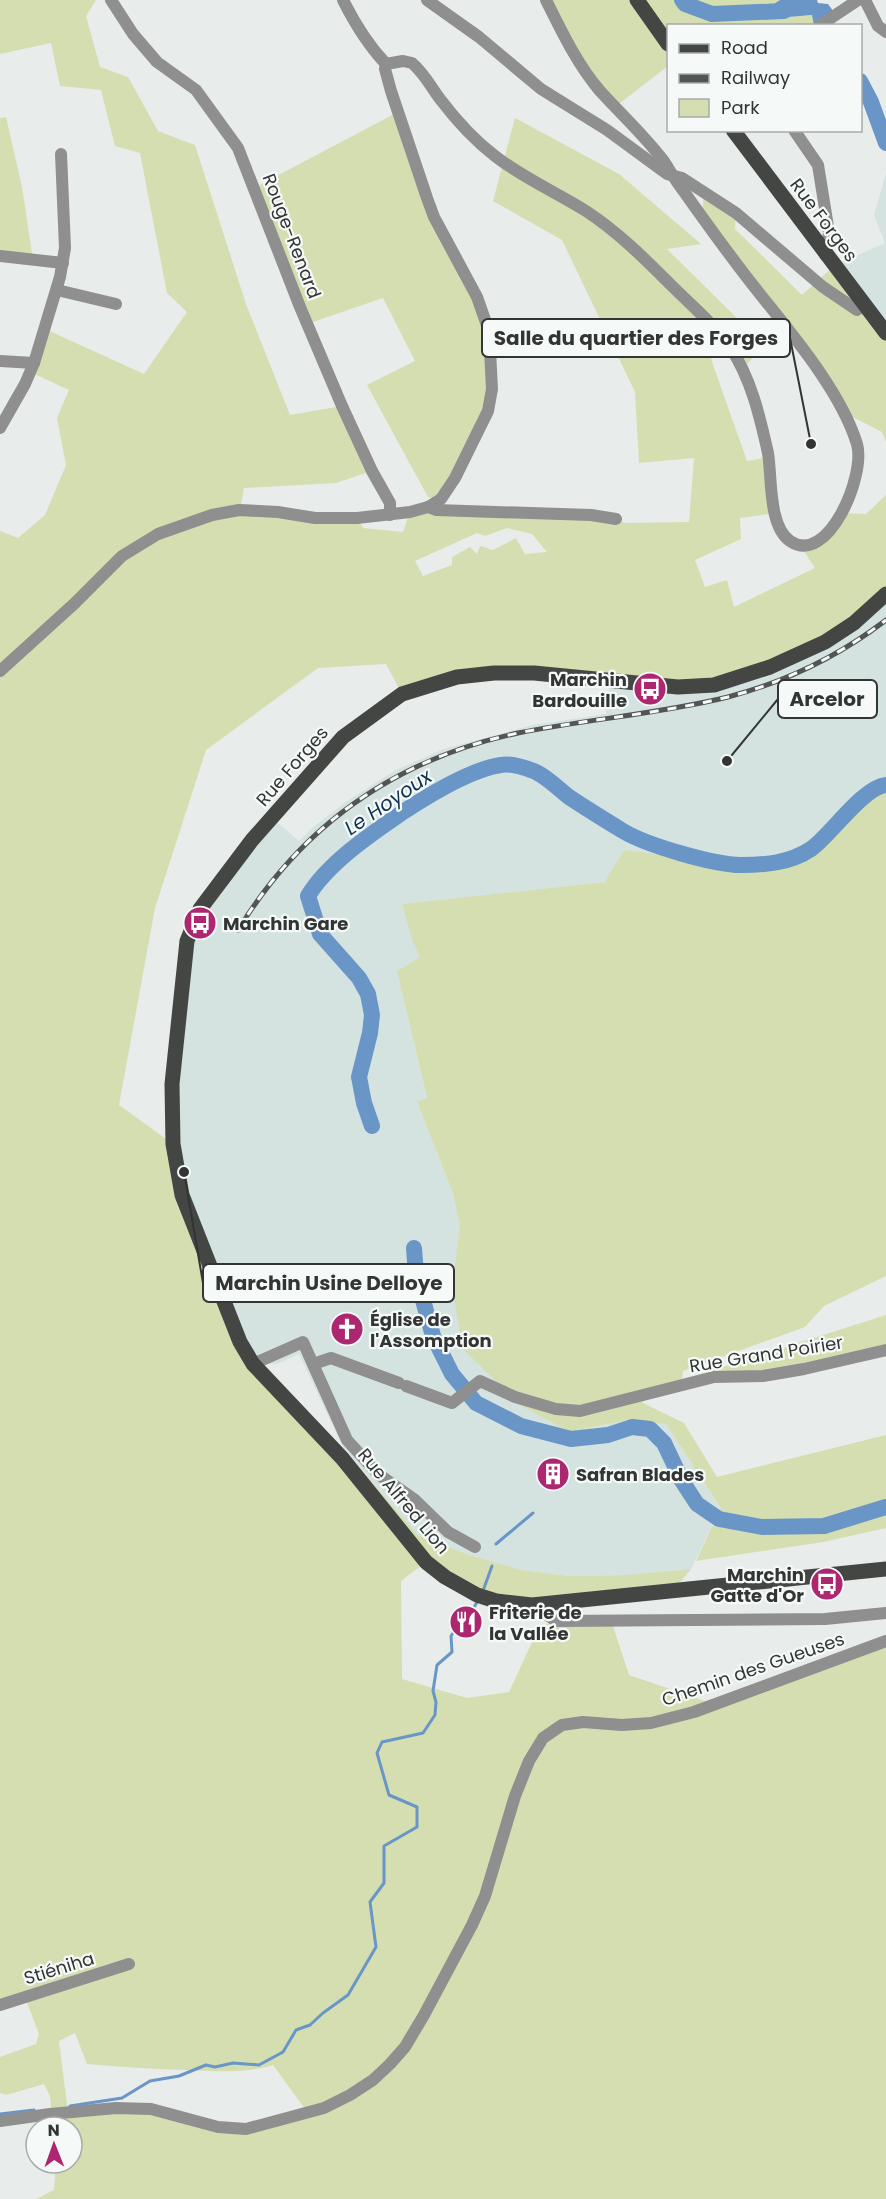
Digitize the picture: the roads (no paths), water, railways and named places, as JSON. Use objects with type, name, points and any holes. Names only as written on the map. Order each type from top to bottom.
[{"type":"main road","points":[[637,0],[667,41]]},
{"type":"main road","name":"Rue Forges","points":[[734,132],[886,333]]},
{"type":"main road","name":"Rue Forges","points":[[253,1364],[240,1342],[182,1195],[173,1144],[172,1084],[187,941],[200,909],[252,840],[343,737],[402,694],[457,677],[494,673],[534,673],[678,687],[714,684],[770,668],[825,642],[854,623],[886,594]]},
{"type":"main road","name":"Rue Alfred Lion","points":[[253,1364],[342,1458],[426,1562],[445,1577],[477,1595],[496,1601],[532,1605],[886,1569]]},
{"type":"street","name":"Rouge-Renard","points":[[111,0],[133,34],[157,62],[196,90],[238,148],[337,396],[372,471],[390,503],[390,515]]},
{"type":"street","points":[[343,0],[357,28],[386,64]]},
{"type":"street","points":[[427,0],[478,37],[541,88],[607,130],[667,174],[682,178],[736,213],[851,308],[857,310],[865,305]]},
{"type":"street","points":[[386,64],[403,61],[412,63],[479,143],[520,174],[585,210],[612,229],[715,329],[731,348],[754,399],[768,457],[778,526],[792,543],[810,544],[826,534],[850,497],[857,475],[859,450],[855,437],[835,398],[791,332],[725,249],[664,161],[598,89],[570,49],[546,0]]},
{"type":"street","points":[[822,24],[858,0]]},
{"type":"street","points":[[865,0],[878,26],[886,32]]},
{"type":"street","points":[[0,670],[75,603],[123,556],[158,534],[212,515],[239,510],[278,512],[315,518],[390,515],[428,507],[441,499],[455,478],[488,411],[492,389],[489,331],[477,297],[434,217],[391,91],[385,69],[386,64]]},
{"type":"street","points":[[795,132],[818,165],[829,233],[825,255]]},
{"type":"street","points":[[0,428],[34,363],[57,290],[65,248],[61,154]]},
{"type":"street","points":[[0,256],[63,263]]},
{"type":"street","points":[[57,290],[116,304]]},
{"type":"street","points":[[0,360],[34,363]]},
{"type":"street","points":[[428,507],[436,510],[580,515],[616,519]]},
{"type":"street","name":"Rue Alfred Lion","points":[[253,1364],[303,1342],[347,1440],[378,1474],[415,1500],[448,1532],[476,1547]]},
{"type":"street","name":"Rue Grand Poirier","points":[[313,1364],[331,1358],[452,1403],[480,1381],[515,1397],[556,1409],[580,1411],[714,1377],[763,1376],[804,1370],[886,1350]]},
{"type":"street","name":"Chemin des Gueuses","points":[[532,1605],[556,1621],[825,1618],[886,1613]]},
{"type":"street","name":"Chemin des Gueuses","points":[[0,2121],[116,2108],[150,2109],[218,2127],[246,2129],[324,2108],[350,2095],[373,2080],[405,2047],[429,2005],[485,1896],[515,1796],[529,1761],[543,1738],[562,1725],[583,1722],[622,1725],[651,1723],[694,1712],[886,1641]]},
{"type":"street","name":"Stiéniha","points":[[0,2005],[129,1964]]},
{"type":"water","points":[[780,0],[817,0],[818,3],[828,4],[836,15],[814,24],[812,15],[776,18],[763,11]]},
{"type":"waterway","name":"Le Hoyoux","points":[[682,0],[685,4],[712,14],[784,11]]},
{"type":"waterway","name":"Le Hoyoux","points":[[862,85],[886,143]]},
{"type":"waterway","name":"Le Hoyoux","points":[[372,1126],[364,1103],[359,1077],[372,1015],[368,994],[359,978],[320,934],[308,896],[338,861],[403,812],[464,777],[489,767],[514,765],[540,774],[589,810],[623,831],[647,842],[714,862],[759,864],[786,860],[803,854],[819,843],[867,794],[886,785]]},
{"type":"waterway","name":"Le Hoyoux","points":[[414,1248],[416,1275],[433,1336],[452,1374],[476,1403],[521,1426],[571,1439],[608,1435],[632,1427],[650,1429],[664,1443],[682,1481],[697,1504],[719,1519],[762,1527],[824,1526],[886,1507]]},
{"type":"waterway","points":[[496,1544],[533,1513]]},
{"type":"waterway","points":[[484,1588],[492,1566]]},
{"type":"waterway","points":[[470,1615],[477,1602]]},
{"type":"waterway","points":[[70,2106],[122,2098],[150,2081],[179,2076],[206,2065],[215,2067],[233,2063],[259,2065],[283,2052],[296,2030],[310,2025],[348,1995],[376,1947],[370,1902],[384,1883],[384,1846],[417,1827],[417,1807],[389,1795],[377,1753],[382,1742],[423,1733],[435,1715],[436,1702],[433,1691],[437,1665],[452,1652],[451,1636],[457,1627]]},
{"type":"waterway","points":[[0,2114],[34,2110]]},
{"type":"railway","points":[[238,930],[264,892],[292,858],[323,828],[357,802],[393,779],[432,760],[518,733],[676,708],[749,691],[811,666],[850,645],[886,620]]},
{"type":"place","name":"Salle du quartier des Forges","points":[[811,444]]},
{"type":"place","name":"Marchin Bardouille","points":[[650,689]]},
{"type":"place","name":"Arcelor","points":[[727,761]]},
{"type":"place","name":"Marchin Gare","points":[[200,923]]},
{"type":"place","name":"Marchin Usine Delloye","points":[[184,1172]]},
{"type":"place","name":"Église de l'Assomption","points":[[347,1329]]},
{"type":"place","name":"Safran Blades","points":[[553,1474]]},
{"type":"place","name":"Marchin Gatte d'Or","points":[[827,1584]]},
{"type":"place","name":"Friterie de la Vallée","points":[[466,1622]]}]
